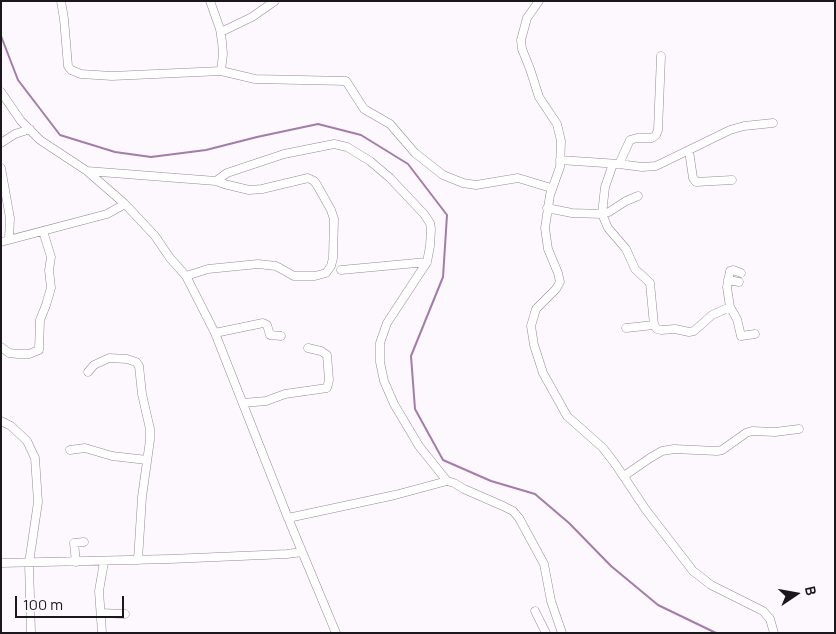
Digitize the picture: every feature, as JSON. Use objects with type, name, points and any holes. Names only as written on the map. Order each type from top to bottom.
[{"type":"street","points":[[61,1],[68,66],[71,70],[81,74],[96,76],[221,71],[255,79],[346,82],[364,109],[390,124],[415,153],[443,175],[463,183],[476,185],[518,178],[552,188]]},
{"type":"street","points":[[210,1],[221,32],[223,54],[221,71]]},
{"type":"street","points":[[221,32],[252,17],[275,1]]},
{"type":"street","points":[[539,1],[528,16],[521,45],[539,97],[559,128],[560,160],[547,208],[545,228],[547,242],[560,282],[556,289],[539,305],[531,326],[534,345],[543,373],[563,409],[573,421],[603,448],[646,510],[693,571],[711,585],[763,611],[770,619],[774,633]]},
{"type":"street","points":[[661,56],[658,130],[652,138],[630,140],[605,187],[602,214],[608,228],[626,249],[635,269],[650,283],[654,325],[657,329],[692,331],[712,314],[730,307]]},
{"type":"street","points":[[1,92],[20,121],[40,140],[86,171],[125,204],[155,236],[170,258],[186,276],[215,333],[336,633]]},
{"type":"street","points":[[560,160],[642,167],[656,166],[738,127],[773,123]]},
{"type":"street","points":[[1,143],[15,134],[30,129]]},
{"type":"street","points":[[216,181],[227,173],[284,154],[316,146],[334,144],[347,147],[376,165],[427,218],[431,229],[427,262],[387,323],[380,343],[380,362],[384,381],[394,404],[419,446],[447,481],[513,511],[519,518],[544,564],[551,601],[562,633]]},
{"type":"street","points":[[688,151],[693,178],[696,182],[732,180]]},
{"type":"street","points":[[1,168],[10,218],[5,240],[107,214],[125,204]]},
{"type":"street","points":[[86,171],[216,181],[250,190],[308,178],[314,181],[333,216],[334,246],[331,266],[326,273],[315,276],[294,276],[276,266],[262,264],[208,270],[186,276]]},
{"type":"street","points":[[547,208],[572,213],[602,214],[638,196]]},
{"type":"street","points":[[1,347],[9,353],[18,354],[29,354],[39,350],[40,320],[50,288],[49,270],[51,257],[43,231]]},
{"type":"street","points":[[341,270],[427,262]]},
{"type":"street","points":[[741,273],[731,270],[727,294],[730,307],[737,318],[741,336],[755,334]]},
{"type":"street","points":[[728,280],[739,282]]},
{"type":"street","points":[[215,333],[263,323],[267,326],[270,335],[281,336]]},
{"type":"street","points":[[626,328],[654,325]]},
{"type":"street","points":[[243,403],[266,401],[285,394],[327,388],[329,380],[327,355],[321,351],[308,348]]},
{"type":"street","points":[[88,372],[94,365],[109,358],[127,359],[136,362],[139,366],[142,394],[150,429],[138,560]]},
{"type":"street","points":[[1,422],[10,426],[27,441],[35,458],[38,502],[29,563],[31,633]]},
{"type":"street","points":[[624,476],[662,451],[674,449],[717,451],[722,450],[752,431],[774,432],[799,429]]},
{"type":"street","points":[[70,450],[85,448],[112,456],[147,460]]},
{"type":"street","points":[[288,518],[395,495],[447,481]]},
{"type":"street","points":[[76,562],[74,543],[84,542]]},
{"type":"street","points":[[1,563],[104,562],[278,555],[302,552]]},
{"type":"street","points":[[102,633],[99,591],[104,562]]},
{"type":"street","points":[[535,611],[546,633]]},
{"type":"street","points":[[101,613],[125,614]]},
{"type":"waterway","points":[[1,36],[18,80],[60,135],[115,152],[151,157],[206,150],[318,124],[361,135],[408,164],[447,215],[443,277],[411,356],[415,409],[443,460],[491,481],[535,494],[569,523],[611,566],[658,605],[716,633]]}]
